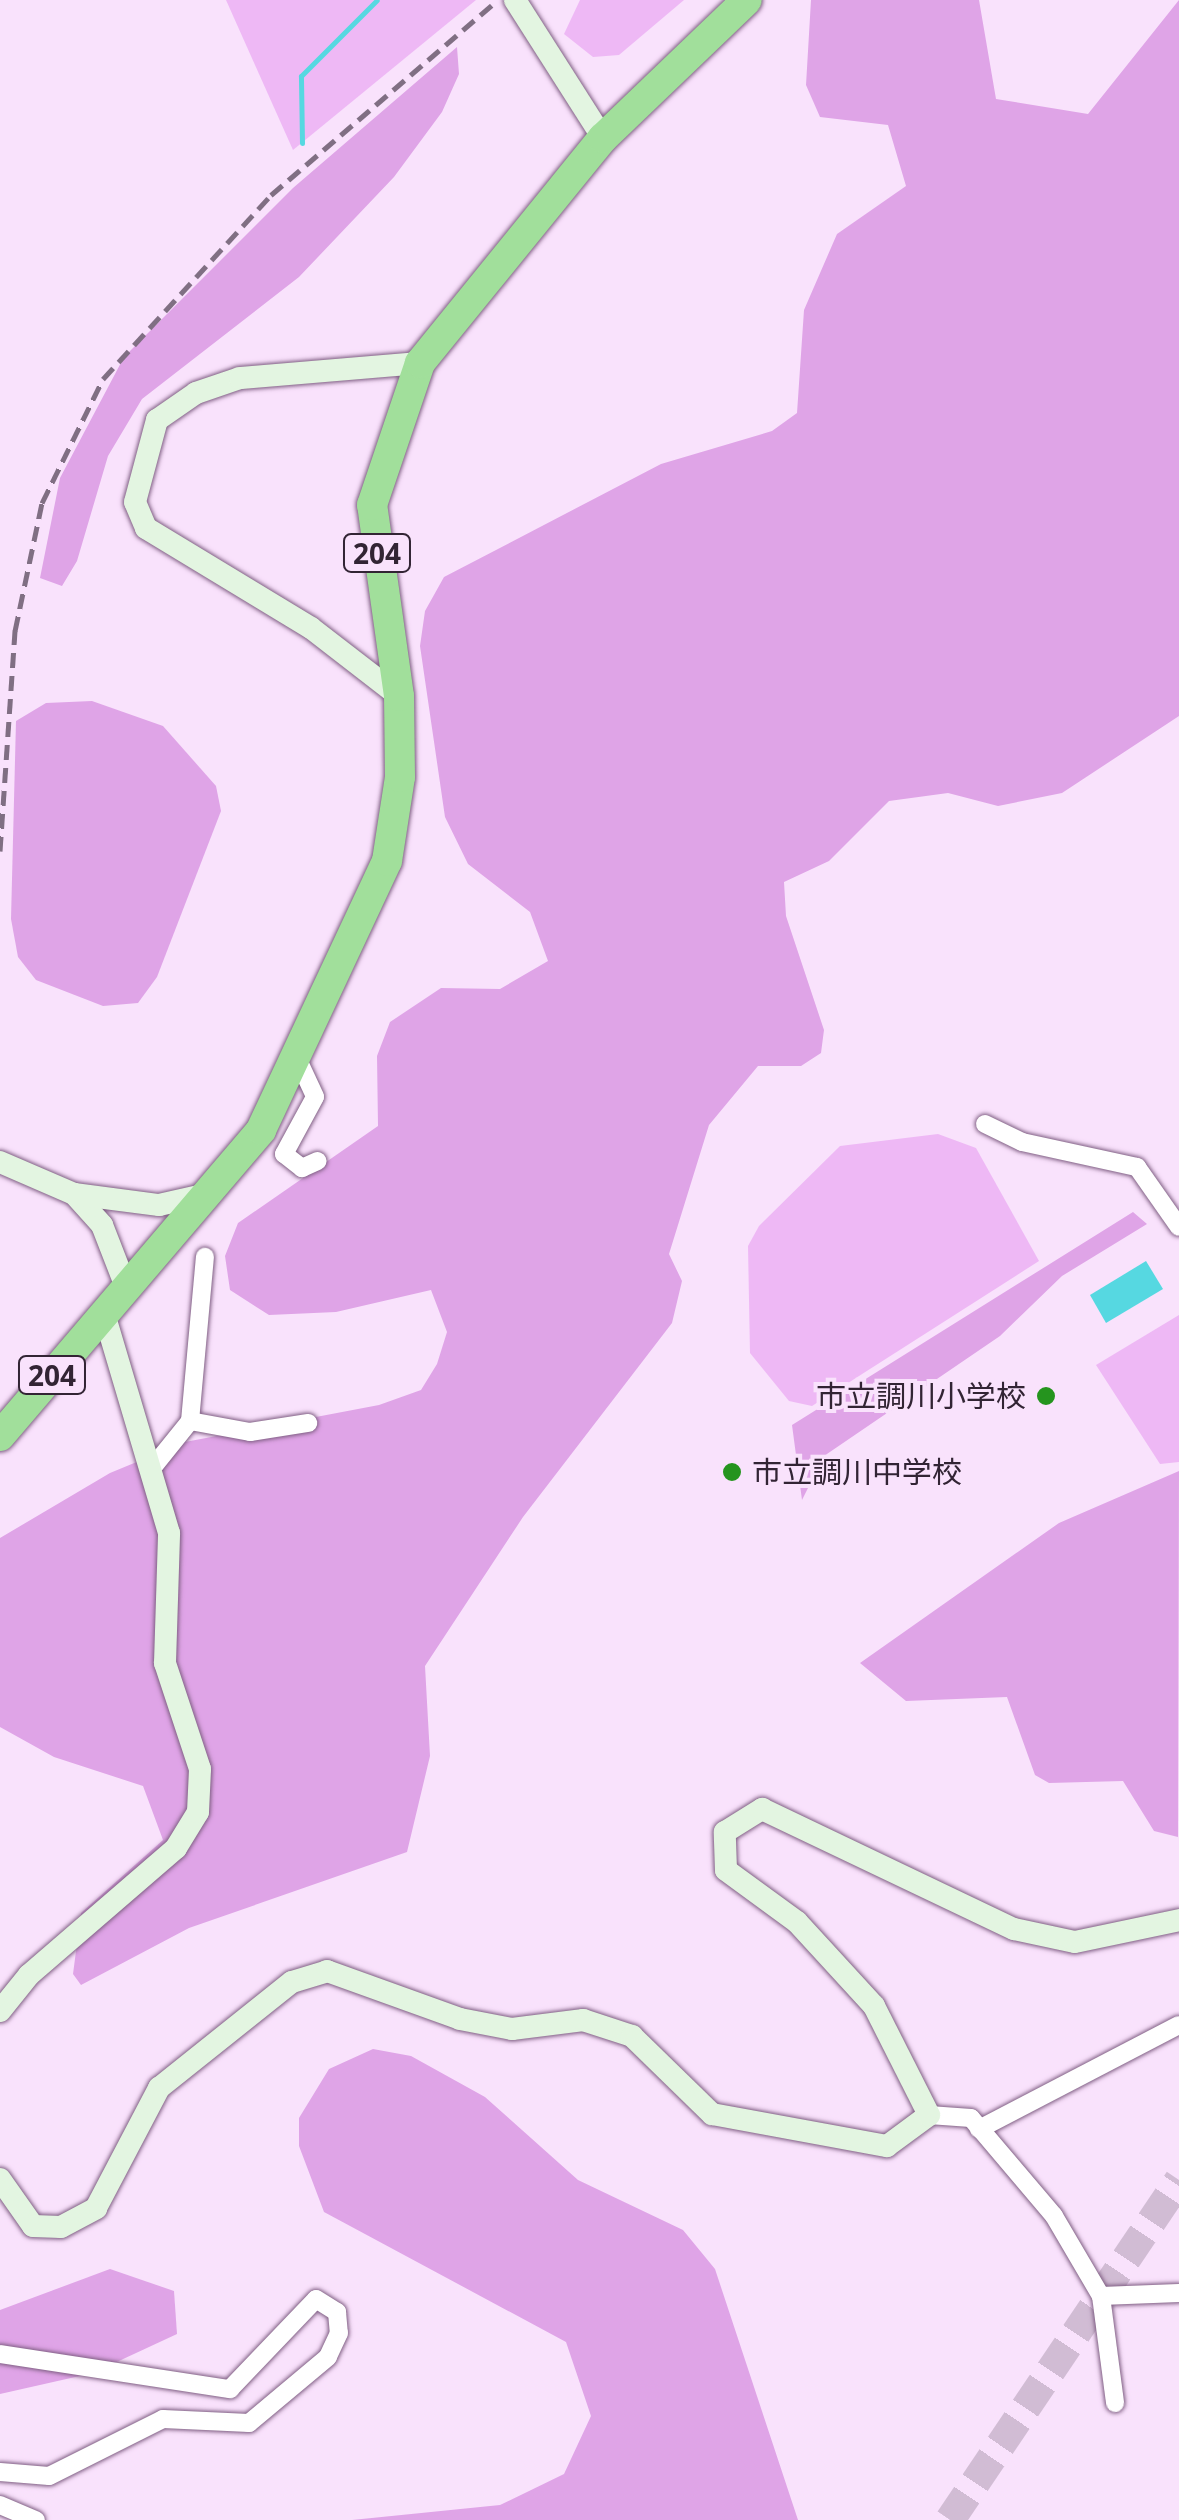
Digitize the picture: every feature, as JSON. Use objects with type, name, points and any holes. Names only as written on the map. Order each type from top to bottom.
[{"type":"highway","name":"204","points":[[0,1436],[126,1286],[211,1193],[299,1062],[387,861],[400,777],[399,696],[372,505],[420,363],[603,138],[747,0]]},
{"type":"street","points":[[521,7],[603,138]]},
{"type":"street","points":[[399,696],[312,628],[146,528],[135,502],[157,420],[196,393],[240,378],[420,363]]},
{"type":"street","points":[[299,1062],[316,1097],[284,1154],[302,1168],[318,1161]]},
{"type":"street","points":[[985,1124],[1022,1142],[1137,1166],[1179,1226]]},
{"type":"street","points":[[0,1162],[74,1194],[160,1205],[211,1193]]},
{"type":"street","points":[[74,1194],[102,1225],[126,1286]]},
{"type":"street","points":[[154,1467],[190,1421],[205,1257]]},
{"type":"street","points":[[0,2011],[29,1975],[176,1848],[198,1812],[200,1769],[165,1662],[169,1533],[154,1467],[104,1313]]},
{"type":"street","points":[[190,1421],[250,1432],[308,1423]]},
{"type":"street","points":[[928,2115],[844,1967],[726,1870],[725,1832],[737,1818],[762,1809],[792,1818],[1030,1932],[1075,1942],[1179,1920]]},
{"type":"street","points":[[0,2180],[34,2226],[61,2227],[96,2208],[159,2088],[292,1982],[327,1971],[460,2019],[512,2029],[583,2020],[632,2036],[712,2114],[887,2146],[928,2115],[970,2118],[1054,2216],[1101,2296],[1115,2403]]},
{"type":"street","points":[[979,2129],[1179,2025]]},
{"type":"street","points":[[1101,2296],[1179,2293]]},
{"type":"street","points":[[0,2354],[230,2388],[316,2299],[337,2312],[339,2333],[328,2356],[248,2423],[163,2418],[49,2476],[0,2472]]},
{"type":"street","points":[[0,2505],[36,2520]]},
{"type":"shaded area","points":[[226,0],[476,0],[293,150]]},
{"type":"shaded area","points":[[580,0],[684,0],[619,55],[593,57],[564,34]]},
{"type":"shaded area","points":[[811,0],[979,0],[996,99],[1088,114],[1179,0],[1179,716],[1062,793],[998,806],[948,793],[889,801],[829,861],[784,882],[786,916],[824,1030],[821,1053],[801,1066],[758,1066],[709,1125],[669,1254],[682,1281],[672,1323],[523,1517],[425,1666],[430,1756],[407,1852],[189,1928],[81,1985],[73,1974],[81,1913],[163,1840],[143,1786],[54,1757],[0,1727],[0,1538],[110,1473],[185,1442],[379,1405],[421,1390],[437,1364],[447,1332],[431,1290],[336,1312],[269,1315],[230,1290],[225,1256],[238,1223],[378,1126],[377,1056],[390,1022],[441,988],[500,989],[548,961],[530,912],[468,864],[445,817],[420,646],[425,611],[444,577],[661,464],[772,431],[797,413],[804,310],[837,234],[906,186],[888,125],[820,117],[806,85]]},
{"type":"shaded area","points":[[457,47],[459,74],[442,112],[394,177],[299,277],[142,399],[108,456],[77,561],[62,586],[40,578],[60,478],[124,357],[293,188]]},
{"type":"shaded area","points":[[92,701],[163,726],[216,786],[221,811],[157,977],[138,1003],[103,1006],[36,980],[18,957],[11,919],[16,721],[46,703]]},
{"type":"shaded area","points":[[938,1134],[976,1148],[1039,1261],[812,1406],[789,1401],[750,1353],[748,1246],[759,1226],[840,1146]]},
{"type":"shaded area","points":[[1133,1212],[1147,1224],[1062,1276],[1000,1336],[824,1456],[802,1500],[792,1425]]},
{"type":"shaded area","points":[[1179,1315],[1179,1462],[1160,1464],[1096,1365]]},
{"type":"shaded area","points":[[1179,1471],[1178,1837],[1154,1831],[1123,1781],[1049,1783],[1035,1775],[1007,1697],[906,1701],[860,1663],[1059,1523]]},
{"type":"shaded area","points":[[373,2049],[411,2056],[485,2097],[578,2180],[683,2230],[715,2269],[798,2520],[352,2520],[500,2505],[564,2474],[591,2416],[566,2342],[324,2212],[299,2146],[299,2118],[329,2069]]},
{"type":"shaded area","points":[[110,2269],[174,2291],[177,2334],[93,2373],[0,2394],[0,2310]]},
{"type":"water","points":[[1146,1261],[1163,1289],[1106,1323],[1090,1295]]},
{"type":"waterway","points":[[302,143],[301,76],[377,0]]},
{"type":"tunnel","points":[[950,2520],[1179,2180]]},
{"type":"railway","points":[[0,851],[15,631],[42,503],[103,379],[271,195],[498,0]]},
{"type":"place","name":"市立調川小学校","points":[[1046,1396]]},
{"type":"place","name":"市立調川中学校","points":[[732,1472]]}]
